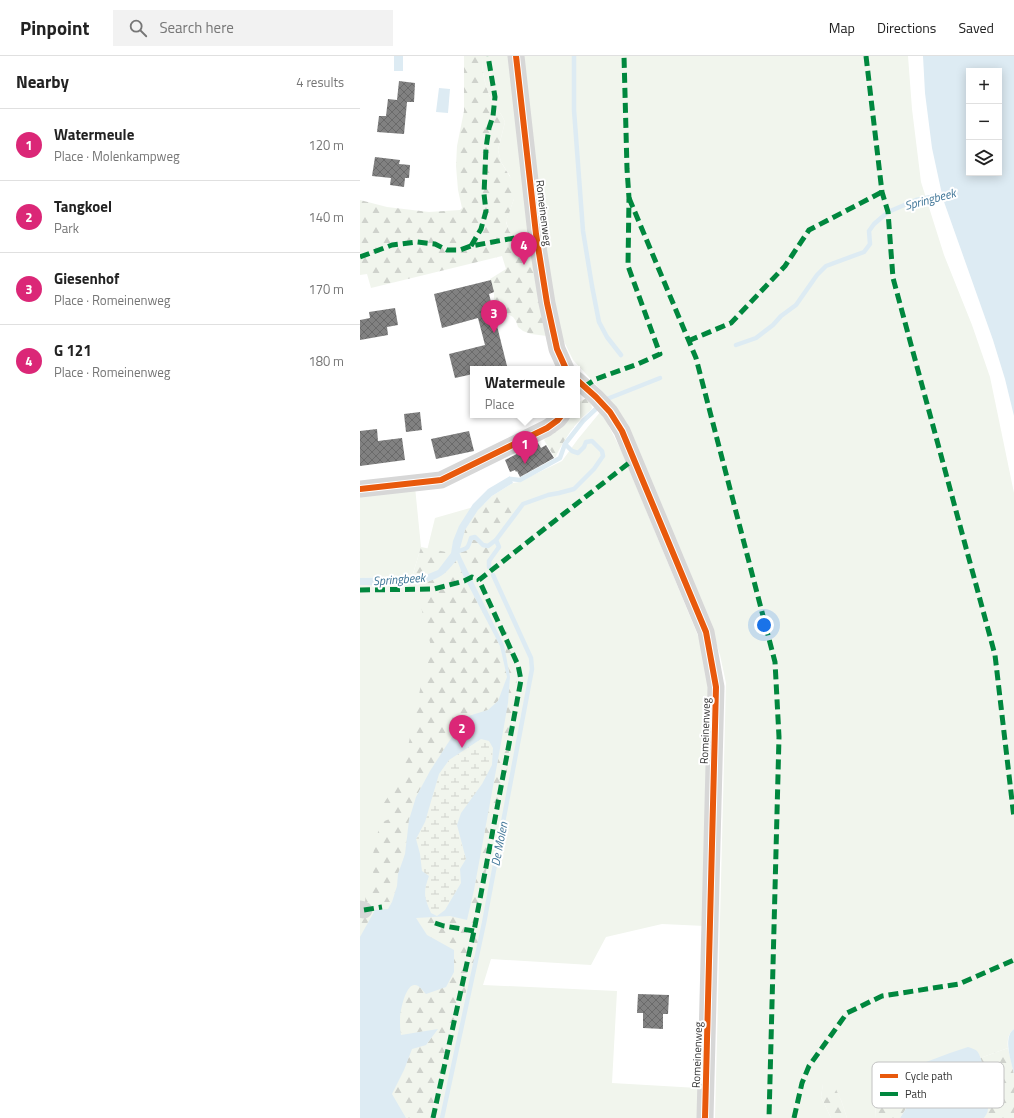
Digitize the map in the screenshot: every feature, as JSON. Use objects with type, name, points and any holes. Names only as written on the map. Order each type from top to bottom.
[{"type":"street","name":"Romeinenweg","points":[[516,56],[536,234],[556,349],[564,366]]},
{"type":"street","name":"Romeinenweg","points":[[583,390],[610,412],[622,431],[706,632],[716,686],[705,1118]]},
{"type":"street","points":[[360,489],[441,480],[547,428],[560,418]]},
{"type":"green space","points":[[464,56],[482,56],[483,74],[488,92],[505,122],[498,150],[501,162],[515,185],[514,199],[506,222],[509,231],[515,238],[532,240],[547,336],[531,334],[523,331],[518,327],[513,317],[497,308],[494,302],[494,294],[490,279],[506,269],[502,256],[371,288],[367,274],[360,275],[360,200],[387,207],[429,212],[460,210],[462,208],[458,190],[456,166],[457,146],[464,111]]},
{"type":"green space","points":[[482,56],[512,56],[532,240],[515,238],[509,231],[506,221],[514,199],[510,176],[501,162],[498,150],[505,122],[488,92],[483,74]]},
{"type":"green space","points":[[522,56],[908,56],[912,109],[921,182],[944,255],[972,325],[990,377],[1014,493],[1014,1029],[1008,1038],[1008,1048],[980,1058],[976,1051],[941,1062],[872,1062],[872,1108],[876,1108],[875,1118],[847,1118],[841,1100],[832,1083],[823,1084],[821,1097],[831,1118],[715,1118],[726,683],[720,655],[708,618],[627,423],[611,401],[573,360],[559,331],[552,300]]},
{"type":"green space","points":[[589,397],[592,408],[582,417],[570,432],[555,458],[544,440],[563,424],[567,418],[580,418],[580,402]]},
{"type":"green space","points":[[601,411],[622,452],[701,643],[709,676],[705,926],[662,924],[606,937],[591,965],[491,959],[483,985],[617,991],[612,1083],[698,1088],[697,1118],[360,1118],[360,585],[419,583],[435,518],[505,498],[505,496],[492,496],[513,483],[519,482],[562,461]]},
{"type":"green space","points":[[415,487],[421,547],[412,577],[360,578],[360,495]]},
{"type":"green space","points":[[492,496],[505,496],[514,509],[493,543],[488,558],[482,568],[476,569],[464,564],[459,552],[465,530],[478,510]]},
{"type":"green space","points":[[421,547],[451,553],[435,571],[426,575],[412,577]]},
{"type":"green space","points":[[457,559],[462,573],[500,646],[507,677],[498,701],[488,710],[465,717],[430,771],[416,797],[409,820],[405,854],[398,874],[397,886],[392,902],[365,902],[366,891],[379,883],[370,867],[380,823],[394,817],[384,803],[402,775],[421,685],[432,650],[420,603],[427,593],[427,582],[440,577]]},
{"type":"green space","points":[[496,627],[507,632],[516,653],[517,678],[506,779],[475,922],[480,941],[431,1118],[406,1118],[392,1094],[404,1070],[412,1048],[426,1045],[438,1029],[401,1035],[400,1019],[402,1003],[410,988],[413,985],[418,985],[454,950],[427,935],[415,918],[450,916],[467,920],[474,890],[501,743],[510,677],[504,645]]},
{"type":"green space","points":[[481,739],[489,741],[492,750],[490,767],[487,776],[463,811],[458,821],[458,833],[466,859],[460,869],[461,883],[445,910],[438,916],[431,913],[427,903],[425,891],[429,876],[422,871],[416,839],[425,822],[439,774],[449,760]]},
{"type":"green space","points":[[360,915],[370,918],[360,937]]},
{"type":"green space","points":[[1008,1048],[1014,1074],[1014,1118],[984,1118],[988,1108],[1004,1108],[1004,1062],[981,1062],[980,1058]]},
{"type":"green space","points":[[823,1083],[833,1083],[847,1118],[831,1118],[821,1097]]},
{"type":"green space","points":[[876,1108],[906,1108],[900,1118],[875,1118]]},
{"type":"water","points":[[394,56],[403,56],[403,71],[394,71]]},
{"type":"water","points":[[923,56],[1014,56],[1014,416],[993,340],[943,199],[932,148],[925,93]]},
{"type":"water","points":[[439,88],[450,89],[448,113],[436,112]]},
{"type":"water","points":[[510,476],[513,483],[492,496],[478,510],[465,530],[459,552],[504,645],[510,677],[508,703],[474,890],[467,920],[450,916],[416,918],[427,935],[454,950],[454,972],[446,987],[426,994],[416,985],[411,986],[402,1005],[400,1016],[401,1035],[438,1029],[426,1045],[412,1049],[404,1070],[392,1094],[406,1118],[360,1118],[360,937],[375,910],[388,909],[392,902],[397,886],[398,874],[405,854],[409,820],[416,797],[430,771],[465,717],[488,710],[498,701],[507,677],[500,646],[462,573],[457,560],[442,576],[422,583],[401,585],[360,585],[360,578],[412,577],[426,575],[438,570],[451,553],[453,541],[459,526],[473,504],[488,489]],"holes":[[[481,739],[489,741],[493,748],[492,765],[482,784],[461,813],[457,825],[466,859],[460,869],[461,883],[445,910],[437,916],[431,913],[427,903],[425,891],[429,876],[422,871],[416,839],[425,822],[439,774],[449,760]]]},
{"type":"water","points":[[1014,1029],[1014,1074],[1008,1044],[1010,1033]]},
{"type":"water","points":[[968,1047],[977,1051],[982,1062],[926,1062]]},
{"type":"water","points":[[906,1108],[988,1108],[984,1118],[900,1118]]},
{"type":"building","points":[[399,81],[415,83],[414,102],[407,102],[404,134],[377,132],[379,116],[386,116],[388,99],[397,100]]},
{"type":"building","points":[[375,157],[400,160],[399,164],[410,165],[409,178],[405,178],[404,187],[390,185],[391,178],[372,176]]},
{"type":"building","points":[[491,280],[494,292],[489,294],[507,366],[470,366],[470,375],[455,378],[449,354],[485,345],[478,318],[442,328],[434,294]]},
{"type":"building","points":[[395,308],[398,325],[387,327],[388,335],[360,340],[360,320],[370,318],[369,312]]},
{"type":"building","points":[[420,412],[422,430],[406,432],[404,414]]},
{"type":"building","points":[[377,429],[378,441],[402,438],[405,460],[360,466],[360,431]]},
{"type":"building","points":[[469,431],[474,451],[436,459],[431,439]]},
{"type":"building","points":[[538,443],[541,448],[546,445],[554,458],[520,477],[515,470],[510,472],[505,460]]},
{"type":"building","points":[[638,994],[669,995],[668,1014],[663,1014],[663,1029],[643,1028],[643,1013],[637,1013]]},
{"type":"waterway","points":[[574,56],[574,110],[583,231],[599,322],[607,337],[621,355]]},
{"type":"waterway","name":"Springbeek","points":[[736,345],[756,338],[796,305],[817,275],[826,266],[864,252],[870,244],[869,231],[874,224],[888,212],[916,200],[946,194]]},
{"type":"waterway","name":"Springbeek","points":[[605,402],[607,399],[660,378]]},
{"type":"waterway","name":"Springbeek","points":[[508,482],[511,479],[520,480],[560,458],[565,444],[583,421],[599,406]]},
{"type":"waterway","points":[[455,552],[466,549],[471,538],[475,537],[483,545],[488,546],[496,540],[523,504],[548,495],[574,489],[594,469],[603,456],[602,451],[592,441],[586,442],[584,447],[578,453],[572,451],[565,444]]},
{"type":"waterway","name":"De Molen","points":[[489,567],[489,561],[499,547],[496,540]]},
{"type":"waterway","name":"De Molen","points":[[442,1118],[484,923],[532,669],[531,658],[493,575]]},
{"type":"marked path","points":[[471,246],[481,229],[486,211],[484,194],[486,148],[489,128],[493,116],[495,97],[488,56]]},
{"type":"marked path","points":[[584,387],[596,379],[638,364],[660,354],[628,266],[629,198],[624,56]]},
{"type":"marked path","points":[[866,56],[882,192],[888,212],[893,278],[995,655],[1014,818]]},
{"type":"marked path","points":[[688,341],[731,323],[785,266],[809,230],[882,192]]},
{"type":"marked path","points":[[629,198],[696,358],[775,662],[779,737],[769,1118]]},
{"type":"marked path","points":[[360,257],[392,245],[417,242],[435,244],[447,250],[460,250],[471,246],[536,234]]},
{"type":"marked path","points":[[433,1118],[474,931],[521,680],[518,665],[479,580],[634,459]]},
{"type":"marked path","points":[[360,590],[434,589],[464,581],[472,577],[479,580]]},
{"type":"marked path","points":[[364,910],[382,907]]},
{"type":"marked path","points":[[435,923],[474,931]]},
{"type":"marked path","points":[[794,1118],[802,1083],[809,1066],[847,1013],[882,996],[959,984],[1014,960]]},
{"type":"cycle path","points":[[516,56],[536,234],[547,303],[557,349],[565,366]]},
{"type":"cycle path","points":[[580,383],[610,412],[622,431],[706,632],[716,687],[705,1118]]},
{"type":"cycle path","points":[[360,489],[441,480],[547,428],[560,418]]},
{"type":"place","name":"G 121","points":[[524,265]]},
{"type":"place","name":"Giesenhof","points":[[494,333]]},
{"type":"place","name":"Watermeule","points":[[525,464]]},
{"type":"place","name":"Tangkoel","points":[[462,748]]}]
